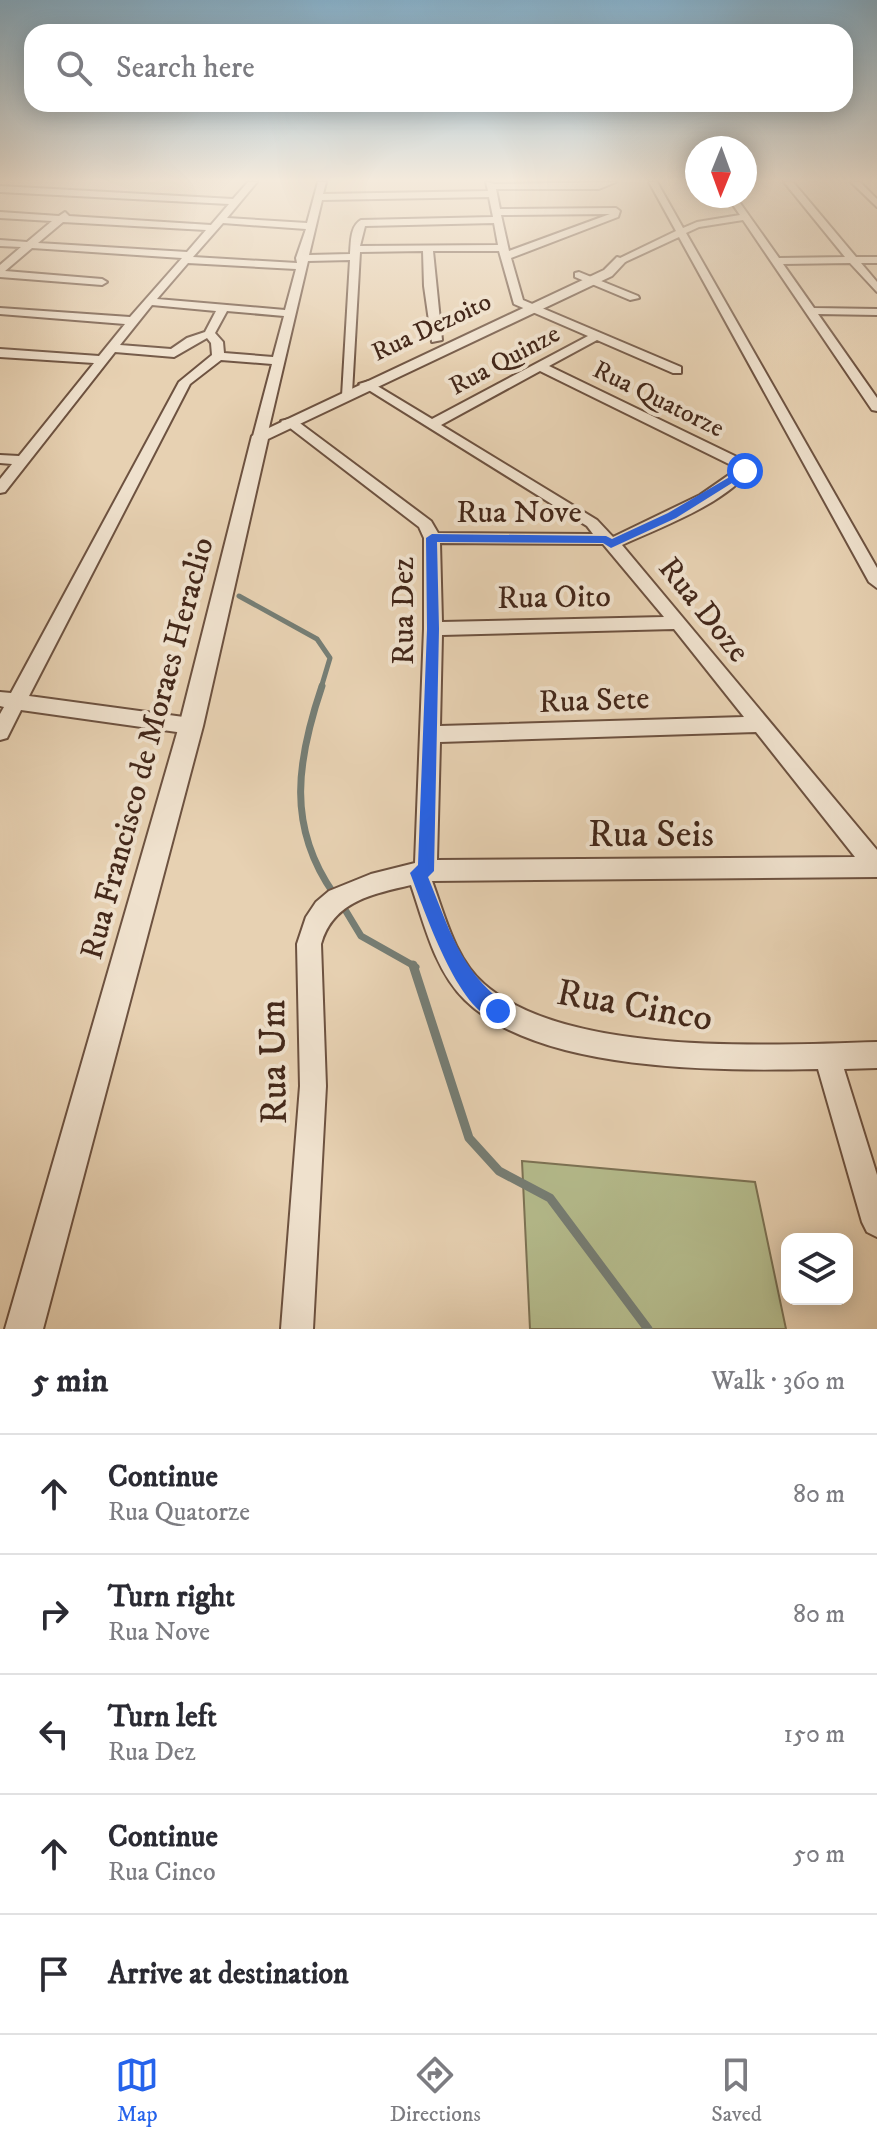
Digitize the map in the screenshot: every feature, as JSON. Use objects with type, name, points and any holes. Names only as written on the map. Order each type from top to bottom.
[{"type":"street","points":[[15,244],[187,258],[300,262],[355,253],[428,248],[504,252],[527,244]]},
{"type":"street","points":[[0,489],[133,321],[199,244]]},
{"type":"street","name":"Rua Francisco de Moraes Heraclio","points":[[24,1329],[191,726],[304,244]]},
{"type":"street","points":[[346,393],[357,244]]},
{"type":"street","points":[[502,244],[525,304],[677,370]]},
{"type":"street","name":"Rua Dezoito","points":[[260,436],[525,304],[585,278],[613,270],[621,260],[655,244]]},
{"type":"street","points":[[690,244],[748,356],[877,582]]},
{"type":"street","points":[[764,244],[877,407]]},
{"type":"street","points":[[839,244],[877,289]]},
{"type":"street","points":[[0,272],[29,245]]},
{"type":"street","points":[[428,248],[429,286],[438,345]]},
{"type":"street","points":[[775,261],[877,260]]},
{"type":"street","points":[[0,272],[102,282]]},
{"type":"street","points":[[585,278],[634,298]]},
{"type":"street","points":[[149,302],[288,313]]},
{"type":"street","points":[[113,348],[174,353],[191,340],[209,334],[223,308]]},
{"type":"street","points":[[0,311],[133,321]]},
{"type":"street","points":[[810,311],[877,312]]},
{"type":"street","points":[[209,334],[217,342],[218,356]]},
{"type":"street","name":"Rua Quinze","points":[[433,424],[598,335]]},
{"type":"street","points":[[0,353],[103,360]]},
{"type":"street","points":[[174,353],[179,373]]},
{"type":"street","points":[[0,732],[8,700],[179,373],[218,356],[278,361]]},
{"type":"street","name":"Rua Quatorze","points":[[541,367],[734,461],[744,469],[737,479],[698,501],[608,542]]},
{"type":"street","name":"Rua Doze","points":[[365,384],[572,507],[592,523],[877,867]]},
{"type":"street","name":"Rua Dez","points":[[288,421],[426,524],[432,538],[431,734],[422,872]]},
{"type":"street","points":[[0,459],[24,461]]},
{"type":"street","name":"Rua Nove","points":[[432,538],[608,542]]},
{"type":"street","name":"Rua Oito","points":[[433,629],[676,623]]},
{"type":"street","points":[[8,700],[191,726]]},
{"type":"street","name":"Rua Sete","points":[[431,734],[759,724]]},
{"type":"street","name":"Rua Seis","points":[[422,872],[877,867]]},
{"type":"street","name":"Rua Um","points":[[297,1329],[312,1111],[309,944],[314,922],[336,899],[422,872]]},
{"type":"street","name":"Rua Cinco","points":[[422,872],[449,954],[466,982],[498,1011],[522,1023],[657,1053],[720,1058],[877,1055]]},
{"type":"street","points":[[827,1056],[877,1222]]},
{"type":"green space","points":[[522,1161],[755,1182],[786,1329],[530,1329]]},
{"type":"waterway","points":[[239,596],[317,639],[330,658],[321,688]]},
{"type":"waterway","points":[[322,686],[307,740],[301,792],[308,843],[334,894]]},
{"type":"waterway","points":[[341,903],[361,936],[413,965]]},
{"type":"waterway","points":[[413,965],[469,1138],[499,1171],[550,1198],[648,1329]]},
{"type":"route","points":[[498,1011],[476,994],[457,970],[418,873],[426,871],[433,629],[432,538],[606,539],[611,544],[672,516],[737,479],[745,471]]}]
